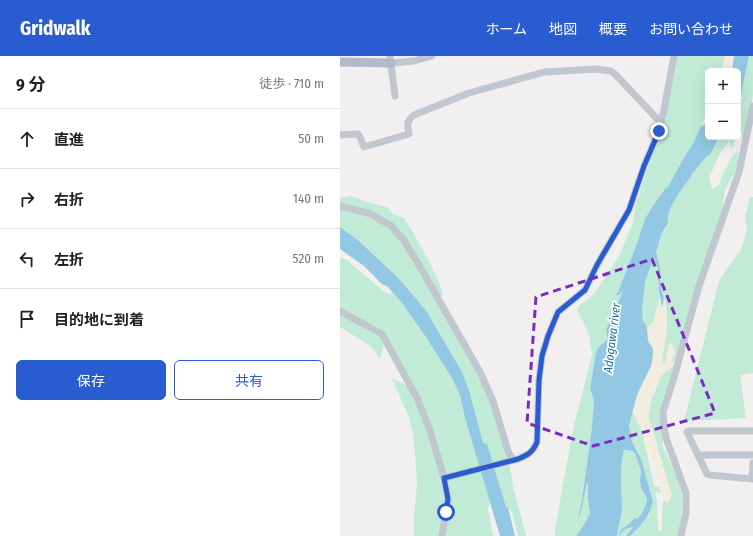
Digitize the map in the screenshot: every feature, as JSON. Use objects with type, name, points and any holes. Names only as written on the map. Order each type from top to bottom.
[{"type":"main road","points":[[340,62],[390,60]]},
{"type":"street","points":[[395,96],[390,60],[414,61],[432,56]]},
{"type":"street","points":[[446,477],[510,461],[525,456],[535,448],[537,442],[539,380],[542,356],[548,336],[558,312],[585,290],[597,265],[629,210],[644,166],[659,131],[674,56]]},
{"type":"street","points":[[340,135],[358,134],[364,148],[409,134],[407,124],[414,115],[469,93],[544,72],[594,69],[611,72],[616,75],[661,123]]},
{"type":"street","points":[[681,536],[686,513],[686,493],[666,438],[663,412],[699,286],[739,172],[753,106]]},
{"type":"street","points":[[340,206],[371,214],[390,225],[403,239],[420,265],[480,372],[492,401],[510,461]]},
{"type":"street","points":[[340,311],[382,334],[417,398],[446,477],[448,499],[442,536]]},
{"type":"street","points":[[753,439],[753,431],[687,432],[707,474],[752,479],[753,463]]},
{"type":"street","points":[[698,455],[753,455]]},
{"type":"highlighted area","points":[[652,259],[715,413],[593,446],[527,423],[536,297]]},
{"type":"green space","points":[[677,56],[725,56],[723,68],[705,68],[705,117],[693,144],[668,187],[652,207],[645,219],[618,293],[619,295],[624,288],[623,292],[606,330],[609,339],[597,349],[590,389],[594,400],[592,427],[582,500],[578,517],[587,483],[590,513],[576,536],[555,536],[575,421],[592,354],[589,335],[577,309],[595,293],[619,256],[633,223],[635,207],[659,134],[675,73]]},
{"type":"green space","points":[[749,56],[753,56],[753,94],[750,116],[743,140],[741,131],[741,94]]},
{"type":"green space","points":[[718,140],[735,140],[732,148],[729,141],[720,153],[709,176],[712,189],[718,186],[733,155],[738,151],[739,156],[737,167],[725,191],[723,204],[726,201],[676,361],[671,363],[674,348],[671,343],[669,343],[664,365],[662,363],[667,324],[666,305],[661,289],[661,279],[656,252],[659,246],[661,234],[665,230],[668,223],[669,212],[675,199],[692,174],[707,156],[710,155]]},
{"type":"green space","points":[[351,196],[387,207],[392,213],[404,218],[429,261],[443,295],[436,297],[475,367],[488,396],[509,457],[508,463],[510,466],[513,486],[526,536],[518,536],[512,512],[506,507],[499,484],[483,444],[469,390],[462,372],[427,312],[359,241],[340,227],[340,198]]},
{"type":"green space","points":[[750,197],[753,197],[753,373],[740,375],[746,418],[684,421],[719,281],[741,250],[747,229],[745,218]]},
{"type":"green space","points":[[340,258],[347,260],[388,294],[393,292],[427,337],[452,378],[460,395],[465,418],[490,502],[488,508],[493,536],[414,536],[417,485],[413,435],[409,417],[392,379],[411,389],[439,450],[434,430],[422,402],[384,343],[380,359],[371,346],[340,327]],"holes":[[[442,472],[449,473],[450,478],[448,481],[451,506],[448,504]]]},
{"type":"green space","points":[[654,258],[658,269],[660,297],[653,323],[647,327],[643,318],[642,304],[648,271]]},
{"type":"green space","points":[[675,364],[661,422],[663,447],[682,492],[679,536],[630,536],[649,515],[653,501],[641,459],[632,442],[629,426],[633,412],[642,431],[654,486],[659,487],[661,493],[655,492],[657,500],[658,531],[662,531],[662,506],[664,500],[667,503],[657,444],[648,416],[652,398],[661,376]]},
{"type":"green space","points":[[624,450],[635,453],[647,498],[642,514],[637,519],[633,519],[624,527],[620,535],[626,529],[633,527],[626,536],[617,536],[622,510],[621,476]]},
{"type":"sand","points":[[725,56],[734,56],[732,68],[723,68]]},
{"type":"sand","points":[[660,297],[662,306],[664,298],[667,314],[662,363],[664,365],[666,361],[669,343],[671,343],[674,348],[675,353],[671,362],[676,361],[675,364],[661,376],[652,398],[648,416],[672,495],[667,503],[664,500],[653,459],[633,412],[637,395],[651,366],[653,349],[648,341],[647,327],[653,323]]},
{"type":"water","points":[[734,56],[749,56],[741,94],[741,68],[732,68]]},
{"type":"water","name":"Adogawa river","points":[[705,124],[705,140],[718,140],[710,155],[707,156],[692,174],[675,199],[669,212],[668,223],[661,235],[656,252],[660,269],[661,289],[664,298],[662,308],[658,269],[654,258],[645,282],[642,309],[643,320],[647,327],[648,341],[653,349],[653,356],[651,366],[637,395],[629,426],[632,442],[641,459],[653,501],[652,507],[638,528],[630,536],[626,536],[633,527],[628,528],[619,536],[622,529],[634,518],[637,519],[641,514],[645,507],[647,498],[641,488],[641,471],[635,453],[624,450],[621,476],[622,510],[617,536],[576,536],[590,513],[587,483],[578,518],[582,500],[592,427],[594,400],[590,389],[597,349],[608,339],[606,330],[624,289],[619,295],[614,294],[618,293],[645,219],[652,207],[668,187],[693,144],[701,126]]},
{"type":"water","points":[[340,227],[359,241],[400,280],[427,312],[462,372],[469,390],[483,443],[487,444],[506,507],[508,508],[515,536],[500,536],[465,418],[460,395],[452,378],[402,303],[388,287],[382,284],[364,266],[340,249]]},
{"type":"route","points":[[446,512],[448,499],[444,478],[518,459],[525,456],[535,448],[537,442],[539,380],[542,356],[548,336],[558,312],[585,290],[597,265],[629,210],[644,166],[659,131]]}]
